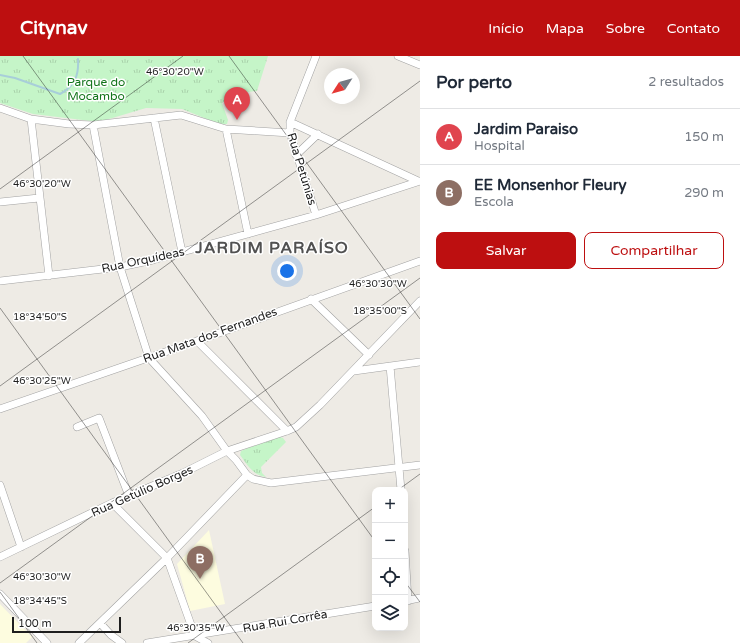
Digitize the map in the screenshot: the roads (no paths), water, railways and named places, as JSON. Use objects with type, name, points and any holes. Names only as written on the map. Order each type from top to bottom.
[{"type":"street","name":"Rua Petúnias","points":[[316,56],[290,122],[290,133],[296,155],[316,215]]},
{"type":"street","points":[[398,56],[420,65]]},
{"type":"street","points":[[0,108],[31,119],[69,124],[93,125],[181,115],[226,129],[290,133]]},
{"type":"street","points":[[154,118],[182,252]]},
{"type":"street","points":[[31,119],[49,276]]},
{"type":"street","points":[[290,122],[419,181]]},
{"type":"street","points":[[93,125],[120,267],[149,358],[202,416],[227,451],[247,475],[254,479],[271,483],[420,465]]},
{"type":"street","points":[[226,129],[248,234]]},
{"type":"street","points":[[296,155],[318,134]]},
{"type":"street","name":"Rua Orquídeas","points":[[0,281],[120,267],[182,252],[316,215],[419,181]]},
{"type":"street","points":[[0,202],[40,198]]},
{"type":"street","name":"Rua Mata dos Fernandes","points":[[0,409],[149,358],[420,261]]},
{"type":"street","points":[[311,299],[369,355]]},
{"type":"street","name":"Rua Getúlio Borges","points":[[0,557],[112,503],[227,451],[287,431],[310,414],[354,371],[420,302]]},
{"type":"street","points":[[197,341],[287,431]]},
{"type":"street","points":[[354,371],[420,362]]},
{"type":"street","points":[[390,366],[401,487]]},
{"type":"street","points":[[77,427],[99,418],[129,496]]},
{"type":"street","points":[[79,643],[167,558],[247,475]]},
{"type":"street","points":[[0,485],[21,547]]},
{"type":"street","points":[[112,503],[167,558],[195,636],[208,643]]},
{"type":"street","points":[[405,559],[406,595]]},
{"type":"street","points":[[0,594],[47,643]]},
{"type":"street","points":[[408,601],[420,598]]},
{"type":"street","name":"Rua Rui Corrêa","points":[[151,643],[372,606]]},
{"type":"street","points":[[100,623],[111,635],[122,643]]},
{"type":"waterway","points":[[0,75],[15,78],[60,94],[73,84],[77,75],[78,59]]},
{"type":"place","name":"Jardim Paraiso","points":[[237,120]]},
{"type":"place","name":"EE Monsenhor Fleury","points":[[200,579]]},
{"type":"district","name":"JARDIM PARAÍSO","points":[[272,247]]},
{"type":"park label","name":"Parque do Mocambo","points":[[96,89]]}]
